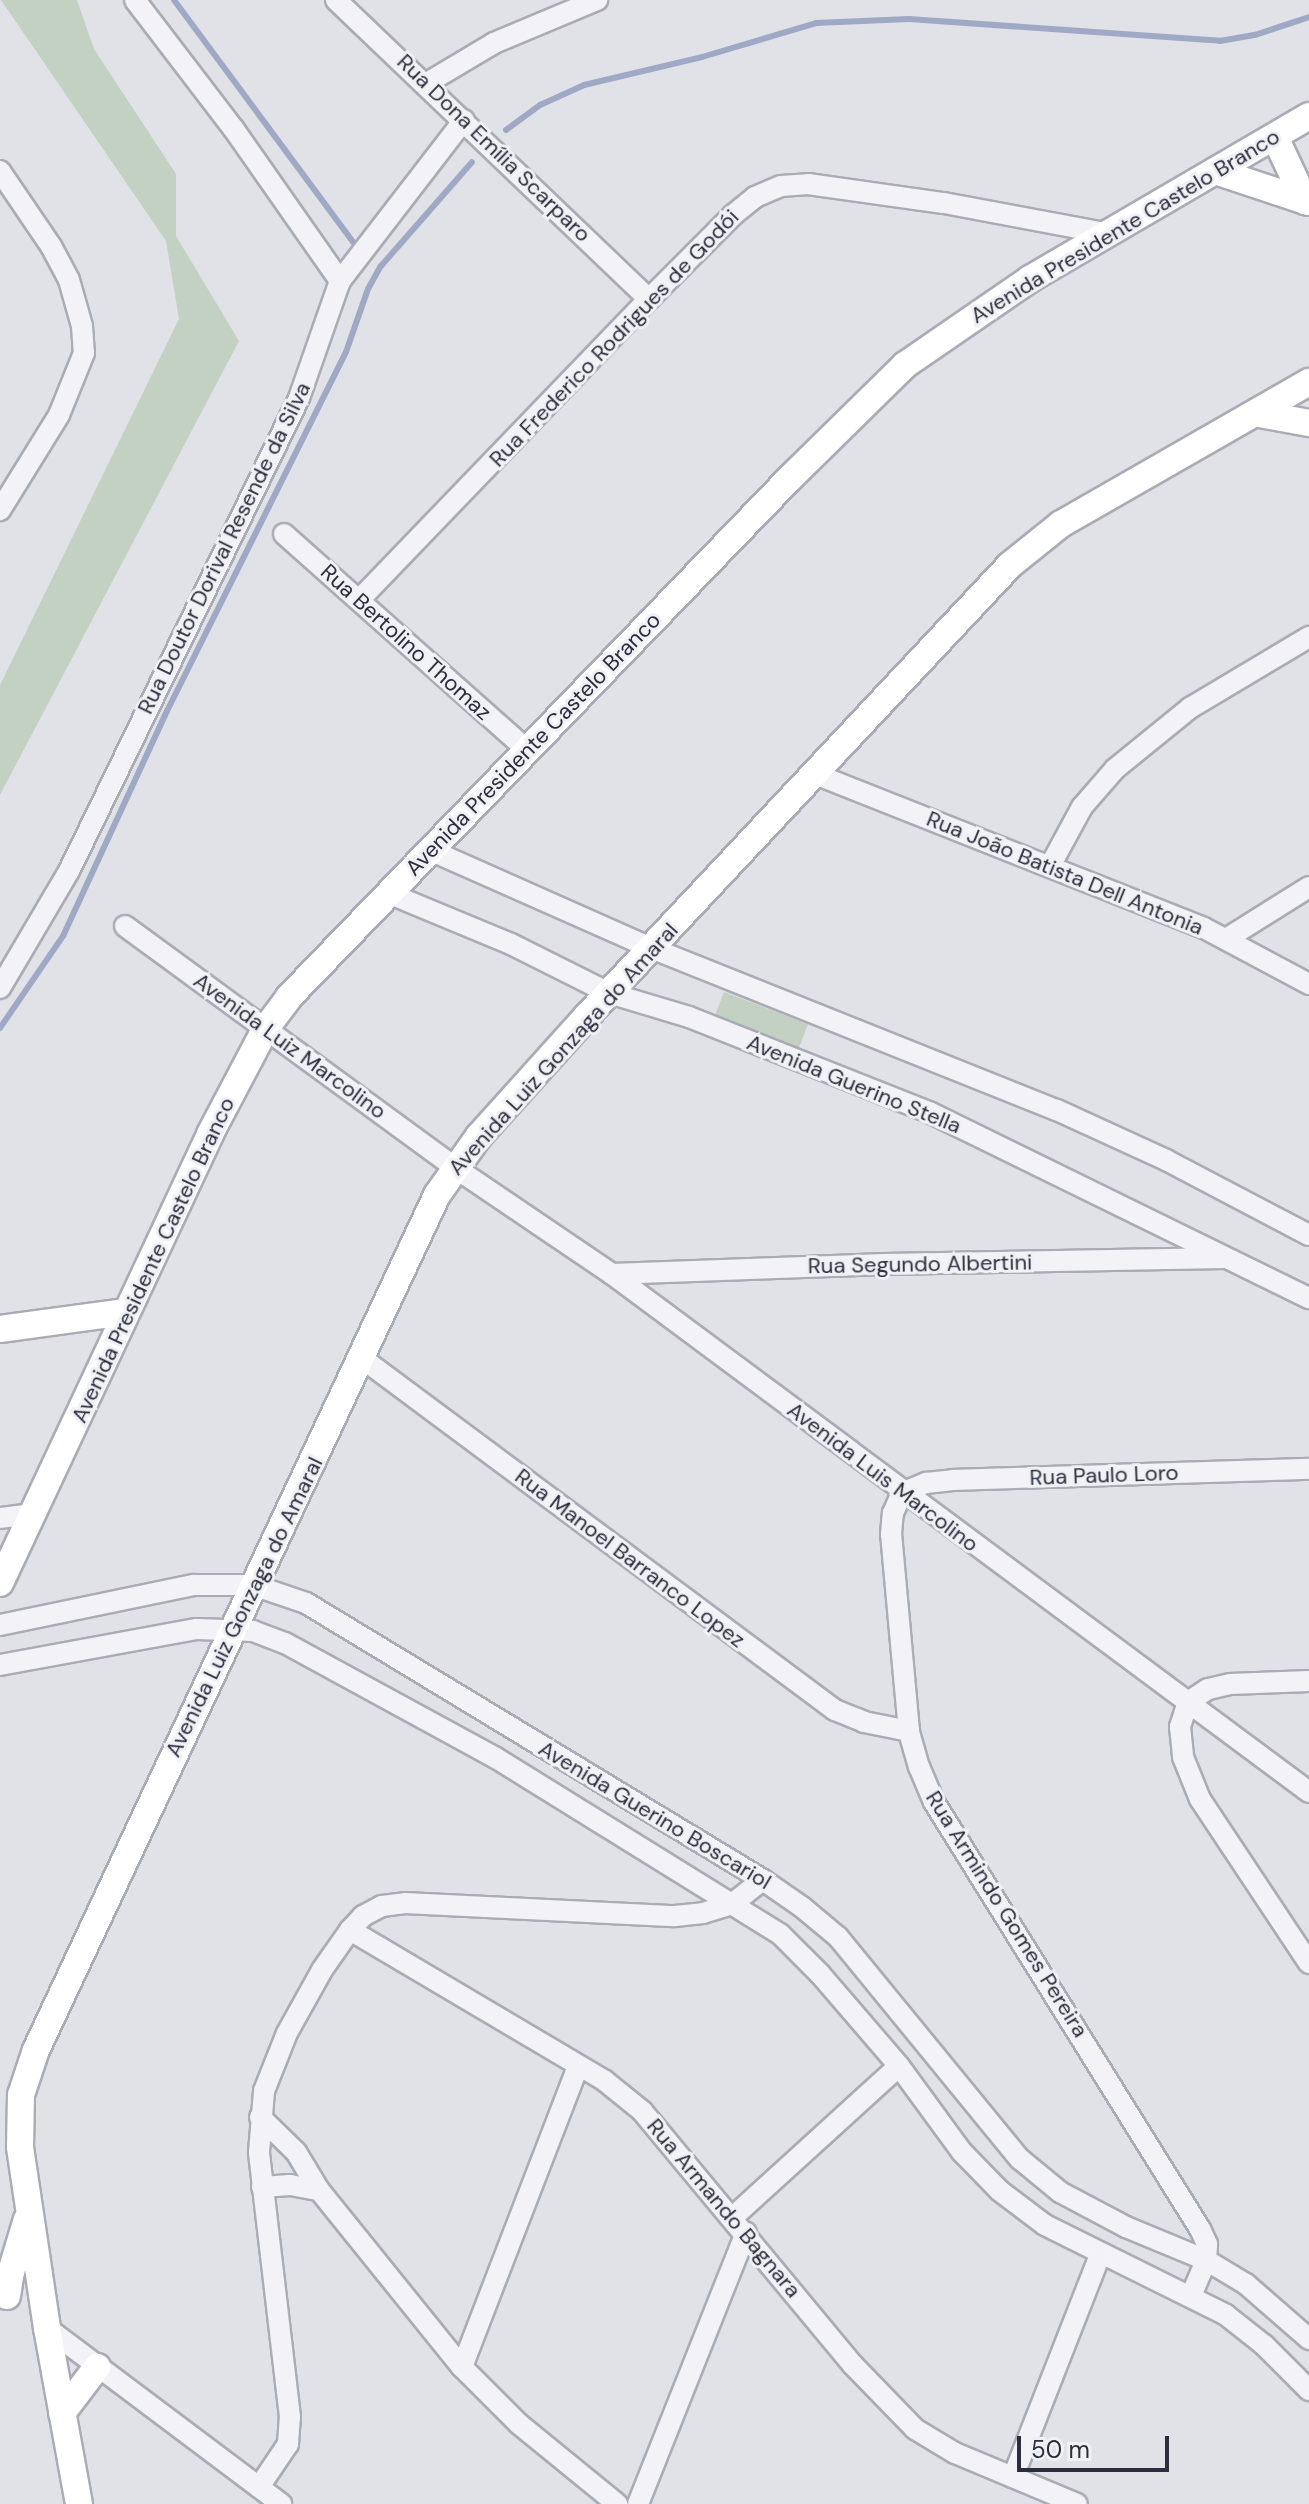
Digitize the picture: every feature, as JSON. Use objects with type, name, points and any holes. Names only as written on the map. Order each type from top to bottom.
[{"type":"street","points":[[135,0],[233,128],[340,281]]},
{"type":"street","name":"Rua Dona Emília Scarparo","points":[[336,0],[427,83],[649,299]]},
{"type":"street","points":[[427,83],[494,43],[597,0]]},
{"type":"street","name":"Avenida Presidente Castelo Branco","points":[[0,1583],[126,1312],[266,1028],[289,997],[905,365],[978,312],[1105,233],[1309,116]]},
{"type":"street","name":"Rua Doutor Dorival Resende da Silva","points":[[0,988],[69,871],[231,530],[299,398],[340,281],[464,120]]},
{"type":"street","points":[[1275,137],[1307,202]]},
{"type":"street","points":[[0,171],[51,246],[69,280],[82,326],[84,353],[59,415],[0,510]]},
{"type":"street","points":[[1215,171],[1307,202]]},
{"type":"street","name":"Rua Frederico Rodrigues de Godói","points":[[360,599],[649,299],[755,197],[781,186],[808,184],[944,203],[1105,233]]},
{"type":"street","name":"Avenida Luiz Gonzaga do Amaral","points":[[79,2504],[28,2213],[20,2147],[21,2095],[36,2050],[231,1628],[363,1359],[437,1195],[454,1167],[609,993],[1010,565],[1061,524],[1260,414],[1309,382]]},
{"type":"street","points":[[1260,414],[1309,423]]},
{"type":"street","name":"Rua Bertolino Thomaz","points":[[284,534],[527,750]]},
{"type":"street","points":[[1050,866],[1082,807],[1115,769],[1190,708],[1309,637]]},
{"type":"street","name":"Rua João Batista Dell Antonia","points":[[815,774],[1226,939],[1309,984]]},
{"type":"street","points":[[430,850],[651,948],[1057,1110],[1166,1160],[1309,1235]]},
{"type":"street","points":[[1226,939],[1309,887]]},
{"type":"street","name":"Avenida Guerino Stella","points":[[388,893],[511,944],[609,993],[689,1017],[931,1113],[1309,1298]]},
{"type":"street","name":"Avenida Luiz Marcolino","points":[[125,926],[454,1167]]},
{"type":"street","name":"Avenida Luis Marcolino","points":[[454,1167],[612,1274],[902,1493],[1309,1792]]},
{"type":"street","name":"Rua Segundo Albertini","points":[[612,1274],[732,1268],[1229,1258]]},
{"type":"street","points":[[0,1329],[126,1312]]},
{"type":"street","name":"Rua Manoel Barranco Lopez","points":[[363,1359],[835,1710],[864,1722],[909,1731]]},
{"type":"street","name":"Rua Paulo Loro","points":[[902,1493],[926,1483],[953,1480],[1309,1469]]},
{"type":"street","name":"Rua Armindo Gomes Pereira","points":[[902,1493],[893,1513],[891,1534],[909,1731],[934,1802],[1187,2203],[1207,2244],[1206,2260]]},
{"type":"street","points":[[0,1518],[33,1514]]},
{"type":"street","name":"Avenida Guerino Boscariol","points":[[0,1625],[194,1585],[253,1585],[306,1603],[763,1880],[838,1937],[1020,2159],[1060,2192],[1126,2227],[1206,2260]]},
{"type":"street","name":"Avenida Guerino Boscariol","points":[[0,1665],[165,1634],[231,1628],[285,1643],[496,1758],[780,1934],[899,2066],[962,2152],[1000,2191],[1045,2225],[1100,2255],[1191,2296]]},
{"type":"street","points":[[1309,1681],[1230,1684],[1208,1689],[1188,1702],[1180,1727],[1183,1757],[1200,1799],[1309,1963]]},
{"type":"street","points":[[259,2487],[288,2444],[290,2417],[262,2187],[260,2117],[274,2058],[322,1970],[350,1930],[363,1916],[382,1906],[405,1903],[675,1916],[703,1913],[732,1904],[763,1880]]},
{"type":"street","name":"Rua Armando Bagnara","points":[[350,1930],[605,2081],[642,2111],[889,2407],[915,2429],[955,2453],[1077,2504]]},
{"type":"street","points":[[638,2504],[739,2225],[899,2066]]},
{"type":"street","points":[[462,2367],[578,2067]]},
{"type":"street","points":[[260,2117],[296,2152],[319,2190],[462,2367],[529,2433],[617,2504]]},
{"type":"street","points":[[262,2187],[290,2185],[319,2190]]},
{"type":"street","points":[[0,2243],[28,2213]]},
{"type":"street","name":"Avenida Luiz Gonzaga do Amaral","points":[[4,2293],[28,2213]]},
{"type":"street","points":[[1013,2477],[1100,2255]]},
{"type":"street","points":[[1309,2339],[1246,2284],[1206,2260],[1191,2296],[1226,2315],[1264,2345],[1309,2390]]},
{"type":"street","points":[[4,2293],[97,2367],[281,2504]]},
{"type":"street","points":[[62,2413],[97,2367]]},
{"type":"green space","points":[[1,0],[77,0],[94,49],[176,174],[176,236],[239,341],[0,795],[0,685],[179,319],[166,241]]},
{"type":"green space","points":[[724,992],[808,1024],[798,1051],[714,1019]]},
{"type":"waterway","points":[[174,0],[353,242]]},
{"type":"waterway","points":[[506,130],[540,105],[584,85],[702,57],[816,23],[909,19],[1220,41],[1255,35],[1309,17]]},
{"type":"waterway","points":[[0,1028],[63,936],[167,711],[346,352],[368,289],[381,266],[472,162]]}]
